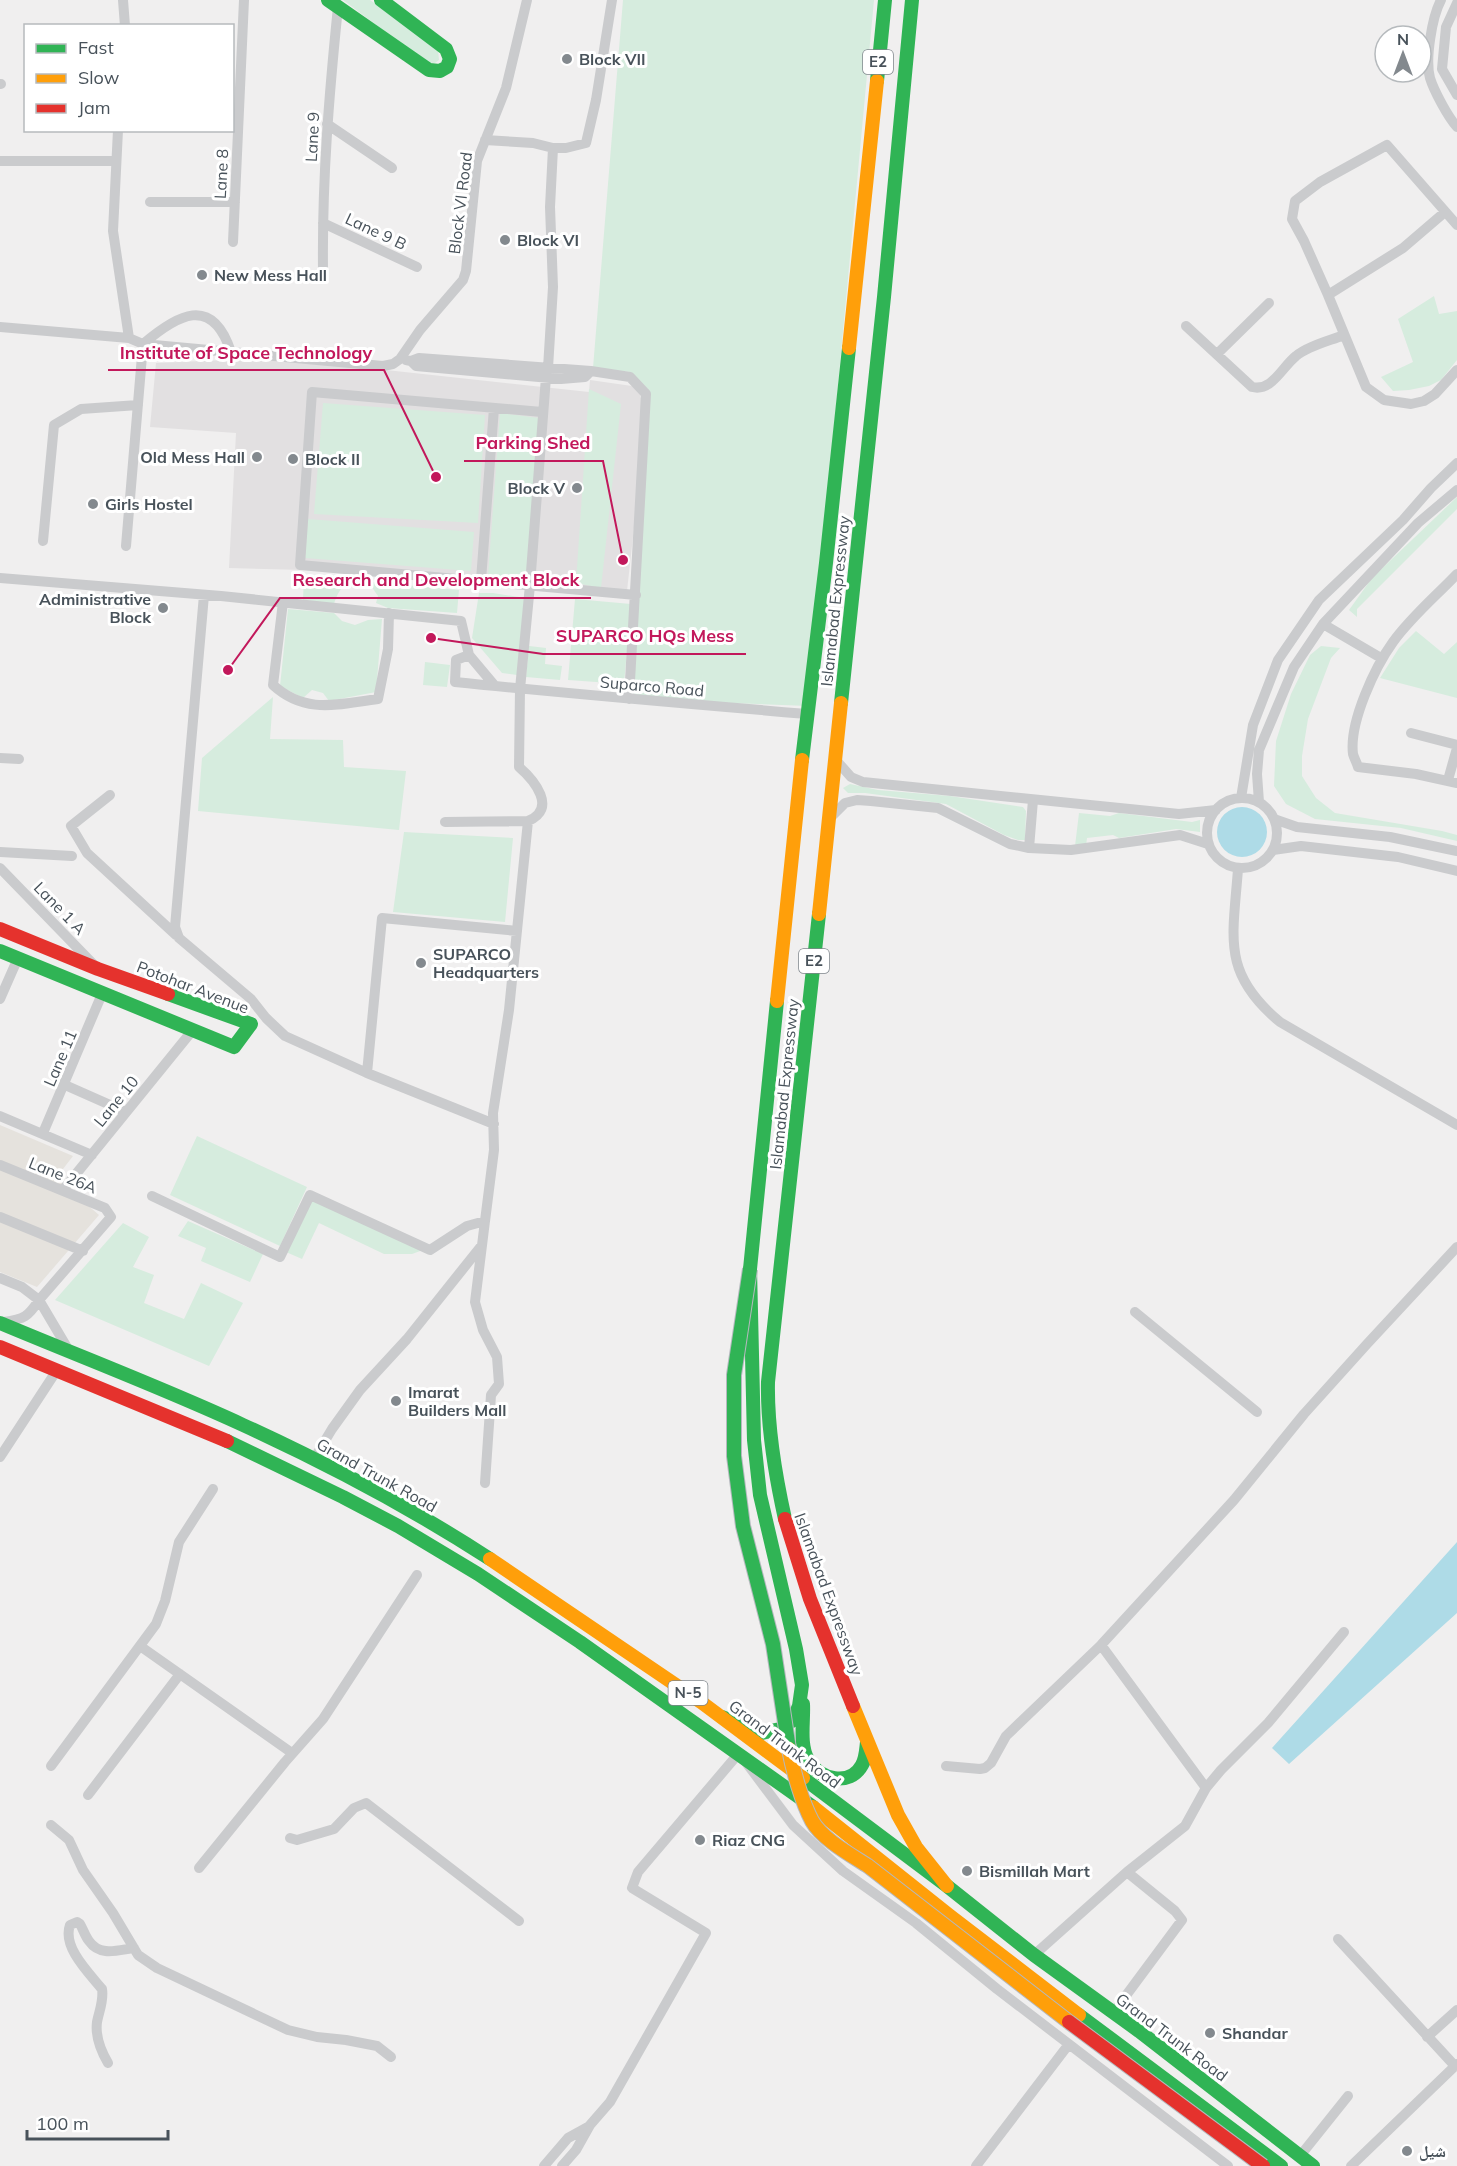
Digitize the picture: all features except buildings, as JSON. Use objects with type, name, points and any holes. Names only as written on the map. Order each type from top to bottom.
[{"type":"main road","points":[[333,4],[429,70],[437,72],[445,70],[449,65],[450,55],[446,49],[381,0]]},
{"type":"main road","points":[[872,123],[874,0]]},
{"type":"main road","name":"Islamabad Expressway","points":[[750,1269],[807,714],[827,554],[885,0]]},
{"type":"main road","name":"Islamabad Expressway","points":[[912,0],[884,297],[780,1283],[772,1337],[768,1395],[772,1452],[781,1510],[802,1577],[842,1683],[889,1796],[915,1845],[947,1886]]},
{"type":"main road","name":"Potohar Avenue","points":[[0,929],[98,969],[250,1024],[234,1047],[0,951]]},
{"type":"main road","points":[[750,1269],[754,1440],[760,1495],[796,1649],[802,1685],[805,1750],[813,1767],[823,1775],[835,1779],[846,1779],[862,1766],[867,1741]]},
{"type":"main road","points":[[750,1269],[734,1375],[734,1456],[743,1526],[773,1644],[791,1759],[813,1822],[836,1845],[868,1866],[1052,2009],[1263,2166]]},
{"type":"main road","name":"Grand Trunk Road","points":[[0,1323],[241,1424],[314,1459],[460,1540],[561,1606],[722,1717],[1313,2166]]},
{"type":"main road","name":"Grand Trunk Road","points":[[0,1347],[201,1429],[270,1460],[405,1531],[552,1622],[739,1753],[836,1825],[953,1918],[1281,2166]]},
{"type":"main road","points":[[722,1717],[762,1733],[780,1729],[793,1720],[799,1706],[802,1685]]},
{"type":"street","points":[[123,0],[125,24]]},
{"type":"street","name":"Lane 8","points":[[233,242],[244,0]]},
{"type":"street","name":"Block VI Road","points":[[406,360],[420,330],[463,280],[466,271],[477,161],[506,88],[527,0]]},
{"type":"street","points":[[485,140],[533,143],[553,148],[566,148],[586,143],[596,100],[612,0]]},
{"type":"street","points":[[1433,26],[1436,8],[1441,0]]},
{"type":"street","points":[[1457,3],[1446,27],[1442,69],[1457,95]]},
{"type":"street","name":"Lane 9","points":[[323,269],[333,4]]},
{"type":"street","points":[[1433,75],[1442,69]]},
{"type":"street","points":[[1433,83],[1457,127]]},
{"type":"street","points":[[327,124],[392,168]]},
{"type":"street","points":[[118,132],[113,231],[129,338]]},
{"type":"street","points":[[1456,374],[1435,394],[1424,401],[1411,404],[1384,400],[1365,387],[1328,295],[1292,219],[1294,201],[1320,182],[1387,145],[1457,225]]},
{"type":"street","points":[[445,822],[528,821],[537,817],[541,810],[541,796],[532,779],[519,767],[520,689],[542,412],[548,372],[553,287],[550,207],[553,148]]},
{"type":"street","points":[[0,161],[116,161]]},
{"type":"street","points":[[150,202],[235,202]]},
{"type":"street","points":[[1328,295],[1403,248],[1445,212]]},
{"type":"street","name":"Lane 9 B","points":[[323,223],[417,267]]},
{"type":"street","points":[[1217,354],[1269,303]]},
{"type":"street","points":[[126,546],[143,344],[167,324],[187,316],[205,316],[216,324],[231,352]]},
{"type":"street","points":[[1186,326],[1252,387],[1258,388],[1267,386],[1297,355],[1344,335]]},
{"type":"street","points":[[0,327],[129,338],[143,344],[383,366],[406,360],[416,366],[548,372],[591,371],[630,377],[646,394],[629,699]]},
{"type":"street","points":[[542,412],[312,392],[300,565],[636,595]]},
{"type":"street","points":[[43,541],[54,424],[81,409],[138,405]]},
{"type":"street","points":[[481,580],[494,408]]},
{"type":"street","points":[[1241,798],[1253,725],[1278,660],[1319,600],[1403,520],[1457,463]]},
{"type":"street","points":[[1259,802],[1257,774],[1259,750],[1294,667],[1323,624],[1413,529],[1457,490]]},
{"type":"street","points":[[1403,520],[1413,529]]},
{"type":"street","points":[[1411,733],[1457,747],[1452,781],[1358,767],[1353,754],[1355,729],[1360,709],[1381,658],[1457,574]]},
{"type":"street","points":[[0,578],[283,602],[462,621],[469,655],[495,686]]},
{"type":"street","points":[[179,938],[174,927],[204,595]]},
{"type":"street","points":[[283,602],[273,685],[286,697],[319,706],[378,699],[388,649],[389,613]]},
{"type":"street","points":[[1323,624],[1381,658]]},
{"type":"street","name":"Suparco Road","points":[[469,655],[456,660],[455,682],[807,714]]},
{"type":"street","points":[[0,758],[19,759]]},
{"type":"street","points":[[835,759],[845,772],[857,781],[1179,814],[1216,810]]},
{"type":"street","points":[[110,795],[71,826],[87,853],[179,938],[251,999],[266,1018],[285,1036],[367,1073],[494,1124]]},
{"type":"street","points":[[1241,798],[1259,802],[1270,812],[1277,829],[1277,840],[1273,850],[1264,861],[1250,868],[1238,869],[1223,863],[1214,855],[1208,844],[1206,832],[1209,820],[1216,810],[1223,804],[1241,798]]},
{"type":"street","points":[[829,818],[845,803],[857,800],[927,806],[946,811],[1010,844],[1029,848],[1071,850],[1180,835],[1208,844]]},
{"type":"street","points":[[1029,848],[1033,800]]},
{"type":"street","points":[[1274,819],[1291,826],[1390,837],[1457,851]]},
{"type":"street","points":[[485,1484],[491,1395],[499,1384],[497,1357],[483,1330],[475,1302],[494,1150],[493,1113],[509,1010],[528,821]]},
{"type":"street","points":[[1273,850],[1301,846],[1398,857],[1457,871]]},
{"type":"street","points":[[0,852],[72,856]]},
{"type":"street","name":"Lane 1 A","points":[[0,868],[98,969]]},
{"type":"street","points":[[1238,869],[1234,928],[1236,961],[1245,983],[1265,1009],[1280,1022],[1457,1125]]},
{"type":"street","points":[[367,1073],[382,918],[517,931]]},
{"type":"street","points":[[0,999],[18,958]]},
{"type":"street","name":"Lane 11","points":[[43,1133],[102,994]]},
{"type":"street","name":"Lane 10","points":[[63,1190],[192,1031]]},
{"type":"street","points":[[65,1085],[126,1112]]},
{"type":"street","points":[[0,1116],[92,1155]]},
{"type":"street","name":"Lane 26A","points":[[0,1165],[105,1208],[111,1217],[83,1251]]},
{"type":"street","points":[[152,1196],[280,1257],[310,1195],[430,1250],[467,1226],[484,1221]]},
{"type":"street","points":[[0,1217],[83,1251],[22,1320],[0,1323]]},
{"type":"street","points":[[314,1459],[360,1390],[407,1339],[482,1245]]},
{"type":"street","points":[[946,1766],[986,1767],[991,1763],[1006,1736],[1101,1645],[1234,1500],[1304,1414],[1351,1361],[1457,1247]]},
{"type":"street","points":[[0,1278],[22,1287],[39,1300],[70,1352]]},
{"type":"street","points":[[1135,1312],[1257,1412]]},
{"type":"street","points":[[0,1457],[57,1370]]},
{"type":"street","points":[[51,1766],[156,1624],[165,1601],[179,1542],[213,1490]]},
{"type":"street","points":[[199,1868],[292,1753],[323,1719],[417,1575]]},
{"type":"street","points":[[1034,1955],[1127,1872],[1185,1826],[1206,1788],[1268,1723],[1344,1632]]},
{"type":"street","points":[[1101,1645],[1206,1788]]},
{"type":"street","points":[[140,1646],[292,1753]]},
{"type":"street","points":[[88,1795],[180,1674]]},
{"type":"street","points":[[562,2166],[576,2150],[590,2125],[610,2102],[706,1933],[632,1888],[638,1872],[739,1753],[793,1825],[843,1871],[916,1923],[1228,2166]]},
{"type":"street","points":[[290,1838],[297,1840],[334,1829],[354,1808],[366,1803],[519,1921]]},
{"type":"street","points":[[51,1825],[69,1840],[83,1870],[138,1955],[157,1968],[288,2030],[376,2046],[391,2057]]},
{"type":"street","points":[[1113,2013],[1182,1920],[1175,1911],[1127,1872]]},
{"type":"street","points":[[108,2063],[98,2043],[97,2024],[103,1995],[102,1989],[77,1955],[70,1942],[68,1931],[70,1925],[77,1922],[91,1944],[102,1951],[134,1948]]},
{"type":"street","points":[[1338,1939],[1427,2037],[1456,2065],[1351,2166]]},
{"type":"street","points":[[1427,2037],[1457,2010]]},
{"type":"street","points":[[976,2166],[1069,2044]]},
{"type":"street","points":[[1300,2156],[1348,2096]]},
{"type":"street","points":[[544,2166],[568,2138],[590,2125]]},
{"type":"shaded area","points":[[249,359],[377,369],[589,392],[590,380],[632,386],[639,391],[642,402],[639,483],[627,591],[304,570],[229,568],[236,433],[150,427],[156,363]]},
{"type":"shaded area","points":[[0,1125],[73,1156],[56,1178],[99,1215],[37,1287],[0,1272]]},
{"type":"green space","points":[[343,0],[370,0],[438,50],[439,60],[431,66]]},
{"type":"green space","points":[[623,0],[874,0],[808,706],[629,699],[648,389],[630,372],[593,368]]},
{"type":"green space","points":[[1434,296],[1439,314],[1457,311],[1457,360],[1441,380],[1429,386],[1393,391],[1381,377],[1413,362],[1398,319]]},
{"type":"green space","points":[[589,389],[621,404],[601,588],[576,583]]},
{"type":"green space","points":[[323,403],[485,415],[478,523],[314,514]]},
{"type":"green space","points":[[500,413],[539,418],[526,579],[488,576]]},
{"type":"green space","points":[[1457,497],[1457,509],[1357,609],[1357,617],[1349,610],[1372,578]]},
{"type":"green space","points":[[308,519],[474,532],[471,571],[305,558]]},
{"type":"green space","points":[[304,576],[459,590],[457,613],[388,608],[376,603],[378,596],[371,586],[357,584],[343,587],[334,604],[303,600]]},
{"type":"green space","points":[[479,593],[525,598],[517,675],[502,673],[472,638]]},
{"type":"green space","points":[[575,599],[631,604],[624,684],[568,680]]},
{"type":"green space","points":[[288,609],[334,613],[342,621],[355,625],[368,620],[382,619],[376,692],[329,701],[323,693],[312,690],[303,698],[280,686]]},
{"type":"green space","points":[[1416,631],[1444,654],[1457,642],[1457,698],[1380,678],[1399,648]]},
{"type":"green space","points":[[529,646],[546,648],[545,664],[562,666],[560,680],[526,677]]},
{"type":"green space","points":[[1321,646],[1340,648],[1331,658],[1308,719],[1302,756],[1302,776],[1316,798],[1335,813],[1442,831],[1457,835],[1457,841],[1401,828],[1315,819],[1286,804],[1274,786],[1276,741],[1291,694],[1310,655]]},
{"type":"green space","points":[[425,662],[450,665],[447,687],[423,685]]},
{"type":"green space","points":[[273,697],[270,739],[343,740],[344,767],[406,771],[399,830],[198,811],[202,758]]},
{"type":"green space","points":[[850,784],[878,790],[950,796],[1023,807],[1026,811],[1025,840],[1004,835],[946,804],[865,793],[848,793],[843,788]]},
{"type":"green space","points":[[1079,813],[1110,816],[1119,813],[1192,822],[1200,820],[1200,832],[1176,829],[1119,838],[1113,835],[1087,838],[1086,846],[1075,846]]},
{"type":"green space","points":[[404,832],[513,838],[505,922],[393,912]]},
{"type":"green space","points":[[197,1136],[307,1187],[280,1246],[170,1195]]},
{"type":"green space","points":[[312,1200],[423,1250],[412,1254],[384,1254],[319,1223],[302,1259],[286,1252]]},
{"type":"green space","points":[[188,1221],[263,1254],[250,1282],[201,1261],[206,1248],[178,1236]]},
{"type":"green space","points":[[123,1223],[149,1237],[133,1267],[154,1275],[144,1303],[184,1319],[201,1283],[243,1303],[209,1366],[55,1300]]},
{"type":"water","points":[[1237,807],[1247,807],[1260,814],[1267,827],[1267,837],[1260,850],[1247,857],[1237,857],[1228,853],[1221,846],[1217,837],[1217,827],[1221,818],[1228,811]]},
{"type":"water","points":[[1457,1542],[1457,1613],[1289,1764],[1272,1748]]},
{"type":"traffic: fast","points":[[328,0],[429,70],[440,71],[447,67],[450,59],[446,49],[381,0]]},
{"type":"traffic: fast","points":[[877,81],[885,0]]},
{"type":"traffic: fast","points":[[841,703],[884,297],[912,0]]},
{"type":"traffic: fast","points":[[802,760],[849,348]]},
{"type":"traffic: fast","points":[[785,1519],[772,1451],[768,1382],[819,914]]},
{"type":"traffic: fast","points":[[0,951],[234,1047],[251,1024],[168,994]]},
{"type":"traffic: fast","points":[[722,1717],[762,1733],[780,1729],[793,1720],[799,1706],[802,1685],[796,1649],[760,1495],[754,1440],[750,1269],[777,1001]]},
{"type":"traffic: fast","points":[[750,1269],[734,1375],[734,1456],[743,1526],[773,1644],[789,1749]]},
{"type":"traffic: fast","points":[[0,1323],[183,1398],[274,1440],[400,1505],[490,1559]]},
{"type":"traffic: fast","points":[[227,1441],[398,1526],[478,1574],[580,1642],[813,1807]]},
{"type":"traffic: fast","points":[[803,1704],[802,1733],[805,1754],[819,1772],[835,1778],[843,1778],[857,1772],[866,1754],[867,1742]]},
{"type":"traffic: fast","points":[[803,1778],[947,1886],[1034,1955],[1139,2031],[1313,2166]]},
{"type":"traffic: fast","points":[[1079,2015],[1281,2166]]},
{"type":"traffic: slow","points":[[849,348],[877,81]]},
{"type":"traffic: slow","points":[[819,914],[841,703]]},
{"type":"traffic: slow","points":[[777,1001],[802,760]]},
{"type":"traffic: slow","points":[[490,1559],[701,1702],[803,1778]]},
{"type":"traffic: slow","points":[[853,1706],[898,1815],[916,1847],[947,1886]]},
{"type":"traffic: slow","points":[[789,1749],[805,1805],[812,1821],[823,1834],[868,1866],[1069,2022]]},
{"type":"traffic: slow","points":[[813,1807],[1079,2015]]},
{"type":"traffic: jam","points":[[0,929],[98,969],[168,994]]},
{"type":"traffic: jam","points":[[0,1347],[227,1441]]},
{"type":"traffic: jam","points":[[785,1519],[810,1599],[853,1706]]},
{"type":"traffic: jam","points":[[1069,2022],[1263,2166]]},
{"type":"place","name":"Block VII","points":[[567,59]]},
{"type":"place","name":"Block VI","points":[[505,240]]},
{"type":"place","name":"New Mess Hall","points":[[202,275]]},
{"type":"place","name":"Old Mess Hall","points":[[257,457]]},
{"type":"place","name":"Block II","points":[[293,459]]},
{"type":"place","name":"Institute of Space Technology","points":[[436,477]]},
{"type":"place","name":"Block V","points":[[577,488]]},
{"type":"place","name":"Girls Hostel","points":[[93,504]]},
{"type":"place","name":"Parking Shed","points":[[623,560]]},
{"type":"place","name":"Administrative Block","points":[[163,608]]},
{"type":"place","name":"SUPARCO HQs Mess","points":[[431,638]]},
{"type":"place","name":"Research and Development Block","points":[[228,670]]},
{"type":"place","name":"SUPARCO Headquarters","points":[[421,963]]},
{"type":"place","name":"Imarat Builders Mall","points":[[396,1401]]},
{"type":"place","name":"Riaz CNG","points":[[700,1840]]},
{"type":"place","name":"Bismillah Mart","points":[[967,1871]]},
{"type":"place","name":"Shandar","points":[[1210,2033]]},
{"type":"place","name":"شیل","points":[[1407,2151]]}]
